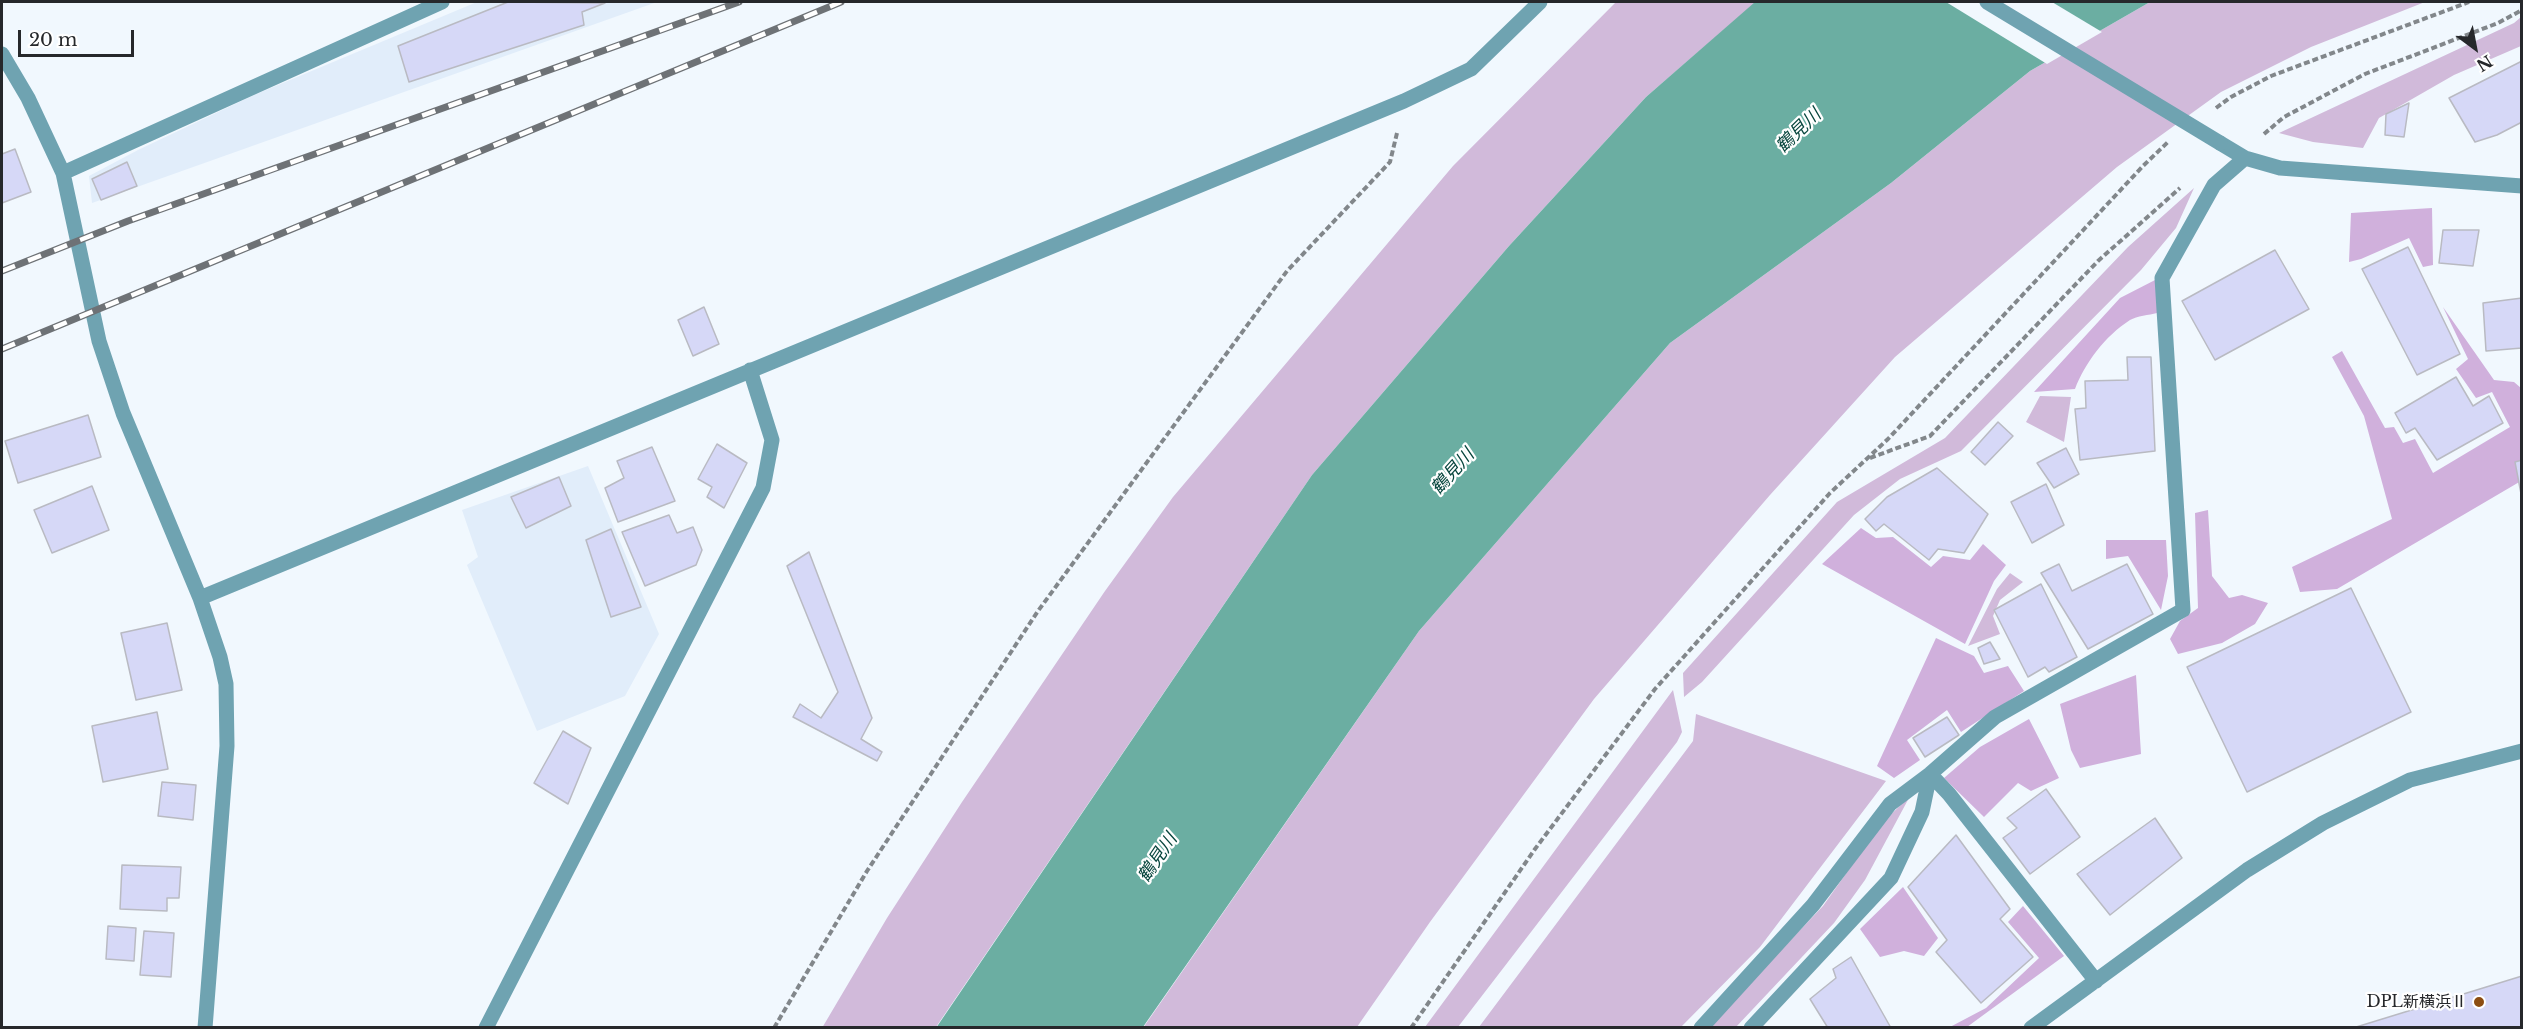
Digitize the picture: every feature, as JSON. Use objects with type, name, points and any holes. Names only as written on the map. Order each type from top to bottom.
[{"type":"street","points":[[63,173],[442,2]]},
{"type":"street","points":[[200,598],[1404,101],[1471,69],[1540,2]]},
{"type":"street","points":[[1987,2],[2245,158],[2280,168],[2522,186]]},
{"type":"street","points":[[2,54],[28,98],[63,173],[99,341],[123,412],[200,598],[220,657],[226,684],[227,746],[205,1028]]},
{"type":"street","points":[[1701,1028],[1813,905],[1890,804],[1930,774],[1995,717],[2183,610],[2162,278],[2214,185],[2245,158]]},
{"type":"street","points":[[486,1028],[764,488],[772,440],[750,370]]},
{"type":"street","points":[[2031,1028],[2247,870],[2323,823],[2410,780],[2522,751]]},
{"type":"street","points":[[1930,774],[1949,794],[2096,981]]},
{"type":"street","points":[[1752,1028],[1891,878],[1922,813],[1930,774]]},
{"type":"path","points":[[2213,110],[2231,97],[2271,76],[2469,2]]},
{"type":"path","points":[[2269,128],[2284,117],[2365,74],[2498,23],[2522,10]]},
{"type":"path","points":[[774,1028],[867,871],[1038,611],[1287,271],[1390,162],[1404,101]]},
{"type":"path","points":[[1411,1028],[1534,849],[1655,689],[1830,493],[1867,459],[2143,166],[2176,136]]},
{"type":"path","points":[[1867,459],[1930,436],[2098,261],[2177,190],[2187,185]]},
{"type":"shaded area","points":[[477,2],[657,2],[92,203],[89,176],[138,150],[254,95]]},
{"type":"shaded area","points":[[1616,2],[1756,2],[1646,97],[1509,246],[1312,475],[936,1027],[822,1028],[887,918],[962,802],[1105,591],[1173,497],[1453,166]]},
{"type":"shaded area","points":[[2150,2],[2425,2],[2311,47],[2221,92],[2117,167],[1895,357],[1770,495],[1594,699],[1430,922],[1357,1027],[1143,1028],[1419,631],[1670,343],[1891,183],[2030,71]]},
{"type":"shaded area","points":[[2521,17],[2521,46],[2454,75],[2379,118],[2363,148],[2313,142],[2279,133],[2514,23]]},
{"type":"shaded area","points":[[2194,188],[2176,228],[2141,270],[1961,451],[1900,479],[1854,515],[1702,682],[1684,697],[1683,673],[1837,502],[1945,438],[2128,247]]},
{"type":"shaded area","points":[[2432,208],[2433,265],[2423,267],[2409,238],[2349,262],[2351,213]]},
{"type":"shaded area","points":[[2157,279],[2157,313],[2133,319],[2112,334],[2090,360],[2075,389],[2034,392],[2120,298]]},
{"type":"shaded area","points":[[2443,307],[2494,380],[2514,382],[2521,388],[2521,481],[2337,589],[2300,592],[2292,567],[2392,519],[2364,416],[2332,357],[2342,351],[2385,428],[2394,427],[2403,443],[2415,439],[2433,473],[2510,427],[2492,392],[2476,398],[2456,369],[2468,359]]},
{"type":"shaded area","points":[[2040,396],[2071,397],[2064,442],[2026,422]]},
{"type":"shaded area","points":[[588,466],[659,634],[625,696],[537,731],[467,565],[478,557],[462,510]]},
{"type":"shaded area","points":[[2208,510],[2212,576],[2229,598],[2242,595],[2268,603],[2255,624],[2222,643],[2178,654],[2170,639],[2180,621],[2198,608],[2195,513]]},
{"type":"shaded area","points":[[1861,528],[1876,538],[1893,537],[1931,567],[1943,556],[1970,560],[1983,544],[2006,565],[1994,581],[1965,644],[1822,564]]},
{"type":"shaded area","points":[[2106,540],[2166,540],[2168,576],[2161,610],[2128,556],[2106,559]]},
{"type":"shaded area","points":[[2010,573],[2023,582],[2000,600],[1993,616],[2000,634],[1968,646],[1997,589]]},
{"type":"shaded area","points":[[1936,638],[1974,656],[1984,673],[2008,666],[2024,691],[1961,732],[1947,710],[1907,740],[1920,760],[1894,778],[1877,766]]},
{"type":"shaded area","points":[[2136,675],[2141,754],[2080,768],[2071,750],[2060,704]]},
{"type":"shaded area","points":[[1673,690],[1682,732],[1677,742],[1458,1027],[1425,1027]]},
{"type":"shaded area","points":[[1696,714],[1886,781],[1760,947],[1681,1027],[1479,1027],[1693,741]]},
{"type":"shaded area","points":[[2029,719],[2059,778],[2031,791],[2018,783],[1984,817],[1944,778],[1980,747]]},
{"type":"shaded area","points":[[1910,796],[1865,880],[1834,923],[1736,1027],[1707,1028],[1823,906],[1882,823]]},
{"type":"shaded area","points":[[1903,887],[1938,938],[1924,956],[1904,951],[1880,957],[1860,929]]},
{"type":"shaded area","points":[[2023,906],[2064,956],[1967,1027],[1950,1027],[1986,1008],[2039,958],[2008,922]]},
{"type":"water","name":"鶴見川","points":[[1755,2],[2150,2],[2030,71],[1891,183],[1670,343],[1419,631],[1143,1027],[936,1028],[1312,475],[1509,246],[1646,97]]},
{"type":"pier","points":[[1946,2],[2052,2],[2102,32],[2047,64]]},
{"type":"building","points":[[508,2],[605,3],[582,12],[584,25],[409,82],[398,46]]},
{"type":"building","points":[[2522,61],[2522,122],[2497,135],[2475,142],[2449,98]]},
{"type":"building","points":[[2409,103],[2404,137],[2385,135],[2386,114]]},
{"type":"building","points":[[15,149],[31,192],[2,203],[2,154]]},
{"type":"building","points":[[127,162],[137,186],[101,200],[92,179]]},
{"type":"building","points":[[2443,230],[2479,230],[2473,266],[2439,263]]},
{"type":"building","points":[[2408,247],[2460,354],[2417,375],[2362,269]]},
{"type":"building","points":[[2275,250],[2309,309],[2215,360],[2182,301]]},
{"type":"building","points":[[2522,298],[2522,348],[2486,351],[2483,303]]},
{"type":"building","points":[[704,307],[719,344],[693,356],[678,320]]},
{"type":"building","points":[[2127,357],[2151,357],[2155,451],[2080,460],[2075,409],[2086,408],[2085,381],[2128,380]]},
{"type":"building","points":[[2456,377],[2473,406],[2489,396],[2503,423],[2437,460],[2415,428],[2406,433],[2395,413]]},
{"type":"building","points":[[88,415],[101,457],[18,483],[5,441]]},
{"type":"building","points":[[1998,422],[2013,436],[1985,465],[1971,452]]},
{"type":"building","points":[[717,444],[747,463],[724,508],[707,497],[712,487],[698,479]]},
{"type":"building","points":[[652,447],[675,501],[618,522],[605,488],[624,478],[617,461]]},
{"type":"building","points":[[2066,448],[2079,474],[2054,488],[2037,463]]},
{"type":"building","points":[[2522,460],[2522,499],[2515,462]]},
{"type":"building","points":[[1937,468],[1988,514],[1964,553],[1938,549],[1929,560],[1884,524],[1876,531],[1865,519],[1887,497]]},
{"type":"building","points":[[559,477],[571,506],[526,528],[511,497]]},
{"type":"building","points":[[2046,484],[2064,525],[2032,543],[2011,502]]},
{"type":"building","points":[[92,486],[109,530],[52,553],[34,510]]},
{"type":"building","points":[[669,515],[677,533],[693,527],[702,550],[696,565],[645,586],[622,532]]},
{"type":"building","points":[[611,529],[641,607],[611,617],[586,540]]},
{"type":"building","points":[[809,552],[872,718],[861,739],[882,752],[877,761],[793,717],[800,704],[821,718],[838,692],[787,566]]},
{"type":"building","points":[[2059,564],[2072,591],[2127,564],[2153,614],[2088,649],[2041,573]]},
{"type":"building","points":[[2041,584],[2077,657],[2049,672],[2045,667],[2028,677],[1994,610]]},
{"type":"building","points":[[2351,588],[2411,712],[2247,792],[2187,667]]},
{"type":"building","points":[[167,623],[182,690],[136,700],[121,633]]},
{"type":"building","points":[[1990,642],[2000,659],[1984,664],[1978,648]]},
{"type":"building","points":[[157,712],[168,769],[103,782],[92,726]]},
{"type":"building","points":[[1947,717],[1959,735],[1925,757],[1913,738]]},
{"type":"building","points":[[563,731],[591,748],[568,804],[534,783]]},
{"type":"building","points":[[162,782],[196,785],[193,820],[158,816]]},
{"type":"building","points":[[2046,789],[2080,837],[2030,874],[2003,838],[2017,828],[2007,818]]},
{"type":"building","points":[[2155,818],[2182,858],[2110,915],[2077,874]]},
{"type":"building","points":[[1956,835],[2010,909],[2000,919],[2033,957],[1981,1003],[1936,952],[1947,940],[1908,887]]},
{"type":"building","points":[[122,865],[181,867],[179,898],[167,898],[167,911],[120,909]]},
{"type":"building","points":[[108,926],[136,928],[134,961],[106,959]]},
{"type":"building","points":[[144,931],[174,933],[171,977],[140,975]]},
{"type":"building","points":[[1851,957],[1891,1028],[1828,1028],[1810,999],[1836,978],[1833,969]]},
{"type":"building","name":"DPL新横浜Ⅱ","points":[[2522,976],[2522,1028],[2353,1028]]},
{"type":"railway","points":[[2,271],[128,221],[739,2]]},
{"type":"railway","points":[[2,349],[841,2]]},
{"type":"place","name":"DPL新横浜Ⅱ","points":[[2479,1002]]}]
